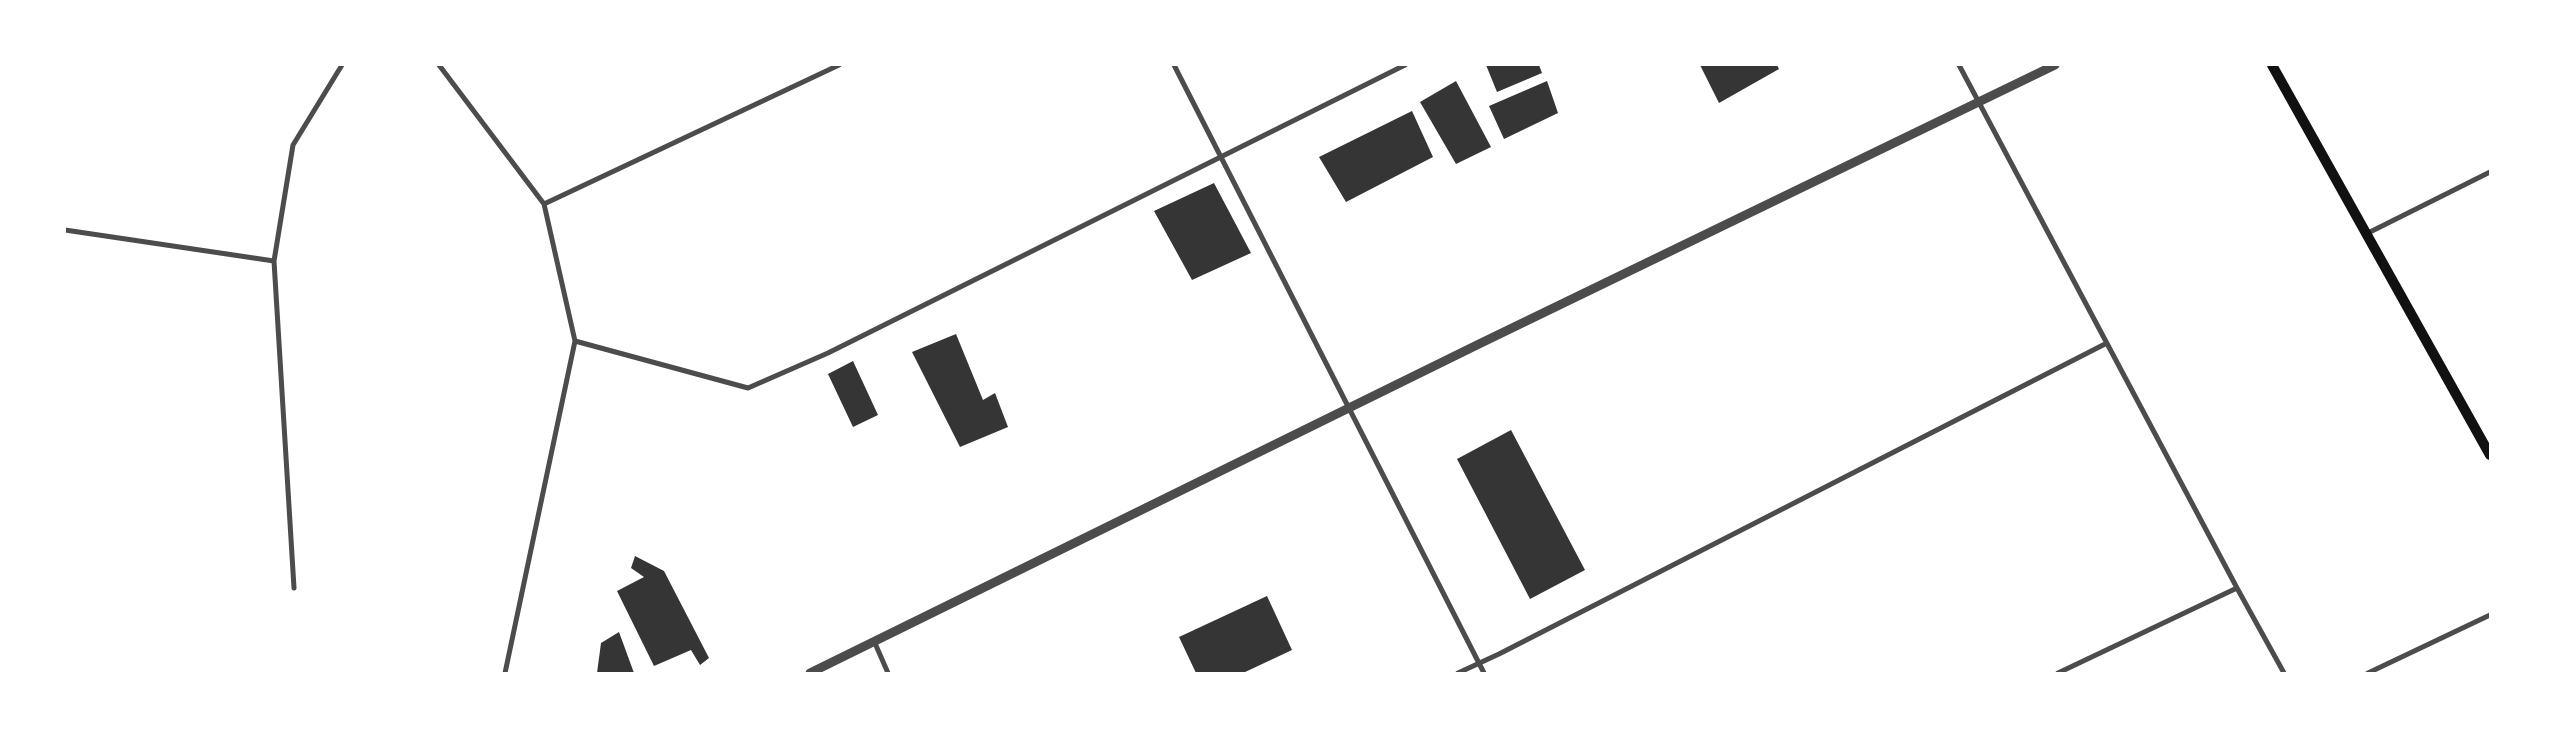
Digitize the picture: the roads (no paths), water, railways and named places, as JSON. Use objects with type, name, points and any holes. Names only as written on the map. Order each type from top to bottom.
[{"type":"main road","points":[[2272,65],[2490,455]]},
{"type":"street","points":[[294,588],[274,261],[293,145],[342,65]]},
{"type":"street","points":[[439,65],[544,204],[575,341],[505,673]]},
{"type":"street","points":[[544,204],[839,65]]},
{"type":"street","points":[[1174,65],[1223,157],[1484,673]]},
{"type":"street","points":[[575,341],[748,388],[828,353],[1405,65]]},
{"type":"street","points":[[1959,65],[1980,100],[2105,344],[2284,673]]},
{"type":"street","points":[[810,673],[1350,407],[2055,65]]},
{"type":"street","points":[[2366,234],[2490,172]]},
{"type":"street","points":[[65,230],[274,261]]},
{"type":"street","points":[[1458,673],[2105,344]]},
{"type":"street","points":[[2058,673],[2238,588]]},
{"type":"street","points":[[2368,673],[2490,614]]},
{"type":"street","points":[[874,641],[888,673]]}]
